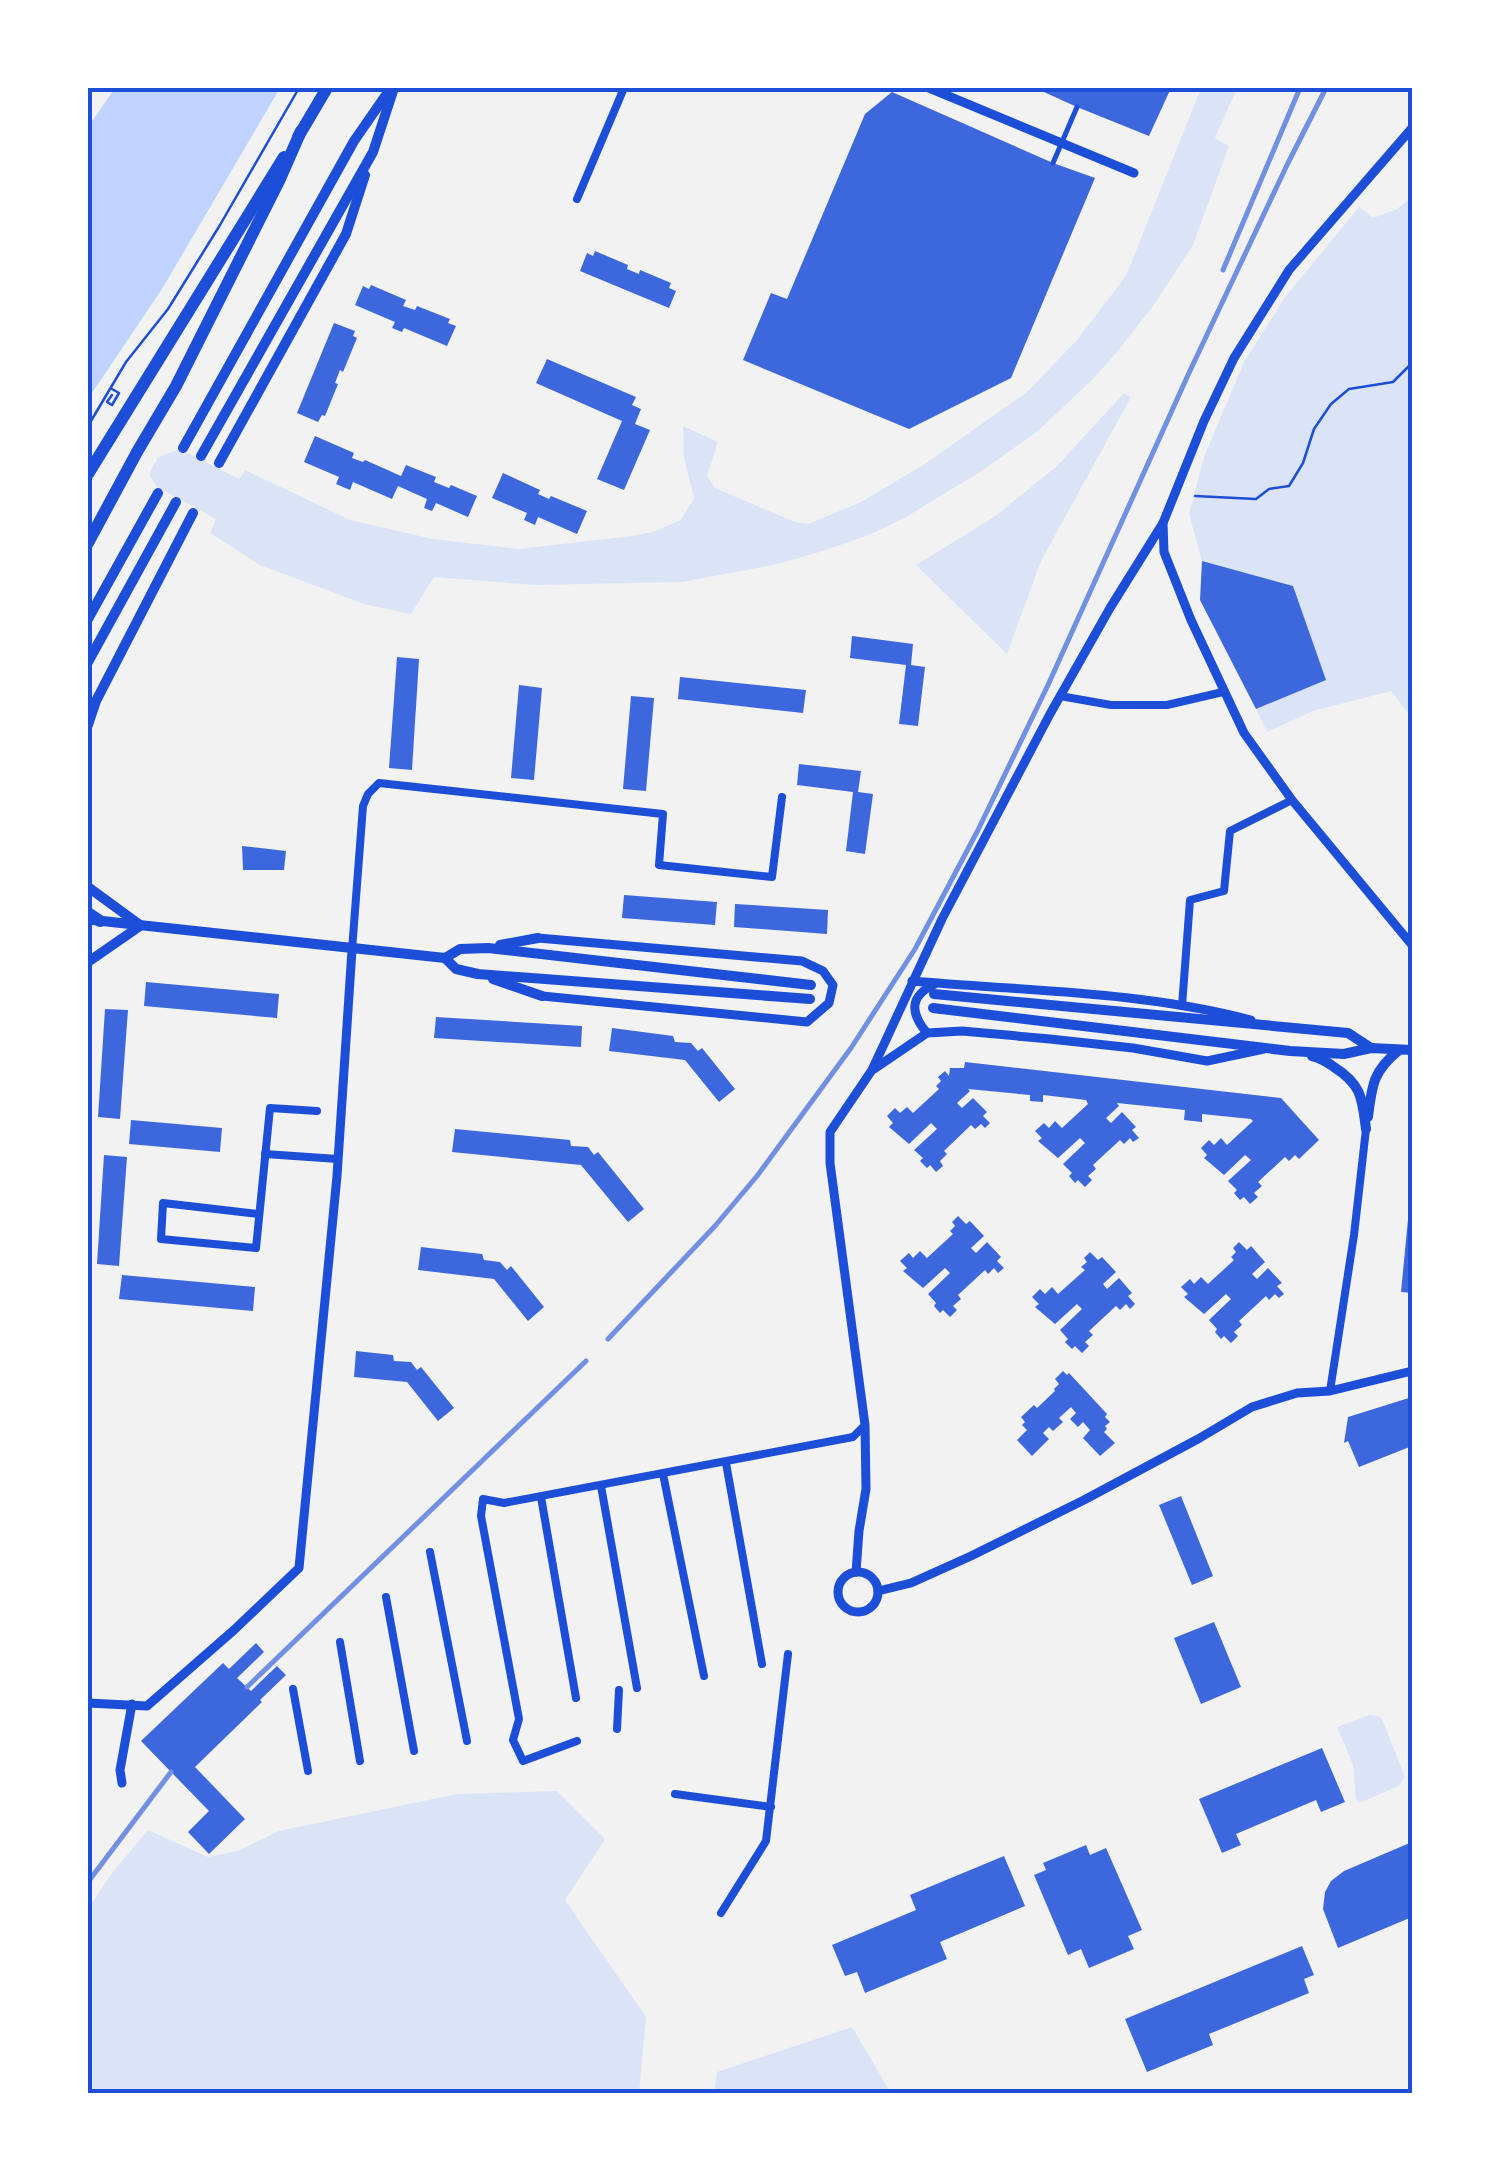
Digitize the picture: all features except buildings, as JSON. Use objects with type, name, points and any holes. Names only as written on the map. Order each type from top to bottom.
[{"type":"highway","points":[[88,474],[326,88]]},
{"type":"highway","points":[[88,542],[176,386],[280,181],[301,131]]},
{"type":"highway","points":[[88,525],[137,452]]},
{"type":"main road","points":[[219,464],[346,234],[393,88]]},
{"type":"main road","points":[[183,448],[354,141],[393,88]]},
{"type":"main road","points":[[201,456],[373,152]]},
{"type":"main road","points":[[88,619],[158,493]]},
{"type":"main road","points":[[88,662],[176,502]]},
{"type":"main road","points":[[88,725],[96,701],[194,512]]},
{"type":"main road","points":[[88,888],[141,926]]},
{"type":"main road","points":[[91,919],[445,958],[460,949],[488,948],[812,985]]},
{"type":"main road","points":[[88,962],[141,926]]},
{"type":"main road","points":[[488,948],[538,938]]},
{"type":"main road","points":[[445,958],[456,969],[542,996]]},
{"type":"main road","points":[[478,974],[810,999]]},
{"type":"main road","points":[[936,988],[1348,1033],[1370,1048]]},
{"type":"main road","points":[[933,1008],[1273,1047],[1322,1058],[1354,1082],[1360,1093],[1366,1129]]},
{"type":"main road","points":[[1290,1051],[1344,1054],[1370,1048],[1412,1050]]},
{"type":"main road","points":[[1366,1129],[1375,1077],[1382,1064],[1400,1049]]},
{"type":"street","points":[[577,199],[624,88]]},
{"type":"street","points":[[929,88],[1134,173]]},
{"type":"street","points":[[1054,163],[1077,107]]},
{"type":"street","points":[[856,1572],[866,1489],[866,1425],[830,1162],[830,1132],[872,1070],[942,919],[1060,696],[1162,523],[1234,358],[1300,257],[1412,128]]},
{"type":"street","points":[[1162,523],[1164,552],[1190,620],[1244,733],[1292,800],[1412,945]]},
{"type":"street","points":[[1060,696],[1111,705],[1167,705],[1223,692]]},
{"type":"street","points":[[88,1703],[147,1706],[299,1568],[338,1160],[363,806],[368,794],[379,783],[663,814],[659,865],[772,876],[782,798]]},
{"type":"street","points":[[1182,1006],[1190,900],[1224,891],[1230,831],[1292,800]]},
{"type":"street","points":[[538,938],[802,961],[822,971],[833,985],[830,1002],[808,1022],[542,996]]},
{"type":"street","points":[[912,981],[936,988]]},
{"type":"street","points":[[927,1033],[917,1021],[914,1009],[922,990],[936,988],[1098,996],[1209,1010],[1273,1026]]},
{"type":"street","points":[[872,1070],[927,1033],[1050,1039],[1207,1062],[1273,1047]]},
{"type":"street","points":[[260,1214],[163,1203],[161,1240],[256,1248],[260,1214],[270,1108],[317,1111]]},
{"type":"street","points":[[1330,1391],[1366,1129]]},
{"type":"street","points":[[265,1154],[338,1160]]},
{"type":"street","points":[[878,1591],[911,1583],[972,1556],[1084,1500],[1252,1407],[1297,1393],[1330,1391],[1412,1371]]},
{"type":"street","points":[[577,1740],[523,1761],[513,1740],[519,1719],[482,1516],[484,1499],[504,1504],[726,1463],[853,1437],[866,1425]]},
{"type":"street","points":[[726,1463],[762,1664]]},
{"type":"street","points":[[663,1474],[704,1676]]},
{"type":"street","points":[[601,1486],[637,1688]]},
{"type":"street","points":[[541,1497],[576,1698]]},
{"type":"street","points":[[430,1552],[467,1741]]},
{"type":"street","points":[[856,1572],[870,1576],[878,1591],[876,1602],[858,1612],[846,1607],[838,1596],[845,1577],[856,1572]]},
{"type":"street","points":[[386,1596],[414,1751]]},
{"type":"street","points":[[340,1642],[360,1761]]},
{"type":"street","points":[[721,1913],[766,1841],[788,1654]]},
{"type":"street","points":[[293,1688],[308,1772]]},
{"type":"street","points":[[617,1729],[620,1690]]},
{"type":"street","points":[[122,1783],[120,1770],[132,1704]]},
{"type":"street","points":[[675,1794],[772,1807]]},
{"type":"path","points":[[88,426],[126,362],[178,292],[298,88]]},
{"type":"path","points":[[1194,496],[1256,498],[1289,486],[1303,463],[1314,429],[1331,404],[1348,389],[1393,382],[1412,363]]},
{"type":"path","points":[[112,389],[119,393],[112,406],[107,402],[112,395]]},
{"type":"shaded area","points":[[1201,88],[1237,88],[1215,138],[1229,146],[1193,245],[1153,306],[1093,379],[1038,431],[980,472],[871,534],[778,564],[682,582],[534,585],[434,577],[411,614],[364,604],[260,565],[210,533],[216,519],[157,487],[149,474],[158,457],[180,449],[239,479],[245,470],[350,520],[433,539],[519,549],[631,536],[681,520],[694,498],[684,458],[683,426],[718,442],[707,476],[715,488],[808,524],[861,502],[925,464],[1027,392],[1077,340],[1126,276]]},
{"type":"shaded area","points":[[1412,197],[1412,718],[1391,691],[1313,711],[1267,732],[1256,709],[1326,680],[1270,582],[1202,561],[1189,514],[1204,457],[1244,362],[1286,296],[1359,207],[1373,218],[1397,209]]},
{"type":"shaded area","points":[[1124,393],[1131,397],[1041,561],[1007,654],[916,565],[994,517],[1057,466]]},
{"type":"shaded area","points":[[1369,1715],[1382,1719],[1405,1777],[1399,1786],[1359,1803],[1353,1765],[1337,1727]]},
{"type":"shaded area","points":[[557,1791],[605,1839],[565,1900],[646,2017],[639,2093],[88,2093],[88,1909],[148,1830],[208,1857],[238,1851],[279,1831],[457,1794]]},
{"type":"shaded area","points":[[852,2027],[891,2093],[714,2093],[717,2072]]},
{"type":"water","points":[[115,88],[280,88],[162,289],[88,399],[88,127]]},
{"type":"railway","points":[[1223,270],[1300,88]]},
{"type":"railway","points":[[608,1339],[757,1176],[851,1048],[915,949],[1048,685],[1188,375],[1326,88]]},
{"type":"railway","points":[[247,1687],[586,1361]]},
{"type":"railway","points":[[88,1882],[171,1772]]}]
